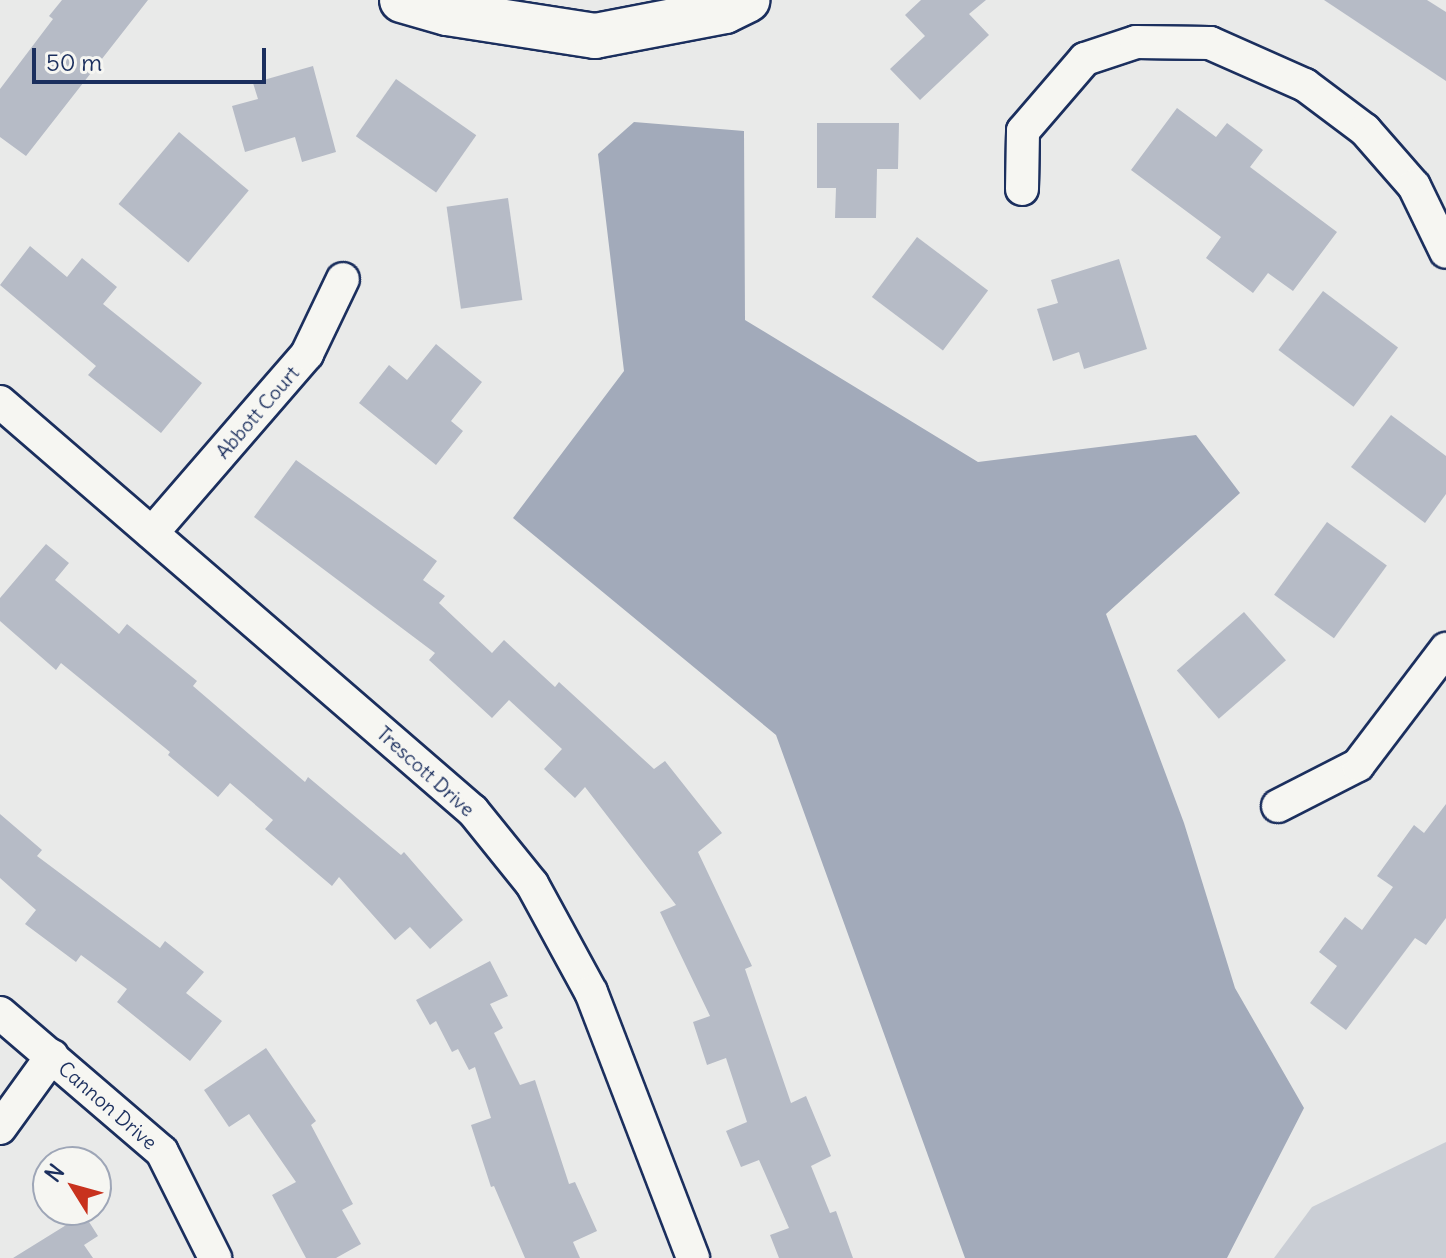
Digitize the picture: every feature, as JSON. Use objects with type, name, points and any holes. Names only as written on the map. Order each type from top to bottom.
[{"type":"street","points":[[402,0],[447,13],[595,36],[725,11],[748,0]]},
{"type":"street","points":[[1022,189],[1023,131],[1085,59],[1136,42],[1210,43],[1305,85],[1365,130],[1414,186],[1446,252]]},
{"type":"street","name":"Abbott Court","points":[[152,533],[307,354],[343,279]]},
{"type":"street","name":"Trescott Drive","points":[[0,402],[473,811],[532,884],[591,992],[693,1258]]},
{"type":"street","points":[[1278,806],[1358,765],[1446,649]]},
{"type":"street","name":"Cannon Drive","points":[[0,1013],[162,1152],[215,1258]]},
{"type":"street","points":[[0,1128],[52,1056]]},
{"type":"shaded area","points":[[1446,1142],[1446,1258],[1274,1258],[1312,1207]]},
{"type":"water","points":[[634,122],[744,131],[745,320],[978,462],[1196,435],[1240,493],[1106,614],[1184,823],[1235,988],[1304,1108],[1227,1258],[965,1258],[776,735],[513,518],[624,371],[598,154]]},
{"type":"building","points":[[62,0],[148,0],[26,156],[0,137],[0,89],[53,19],[49,16]]},
{"type":"building","points":[[921,0],[986,0],[969,14],[989,35],[920,100],[890,69],[925,36],[905,15]]},
{"type":"building","points":[[1324,0],[1427,0],[1446,12],[1446,81]]},
{"type":"building","points":[[313,66],[336,152],[302,162],[295,137],[245,152],[232,106],[258,99],[253,83]]},
{"type":"building","points":[[396,79],[476,135],[436,193],[356,136]]},
{"type":"building","points":[[1177,108],[1216,137],[1227,123],[1263,150],[1250,167],[1337,232],[1293,291],[1268,273],[1253,293],[1206,258],[1221,237],[1131,170]]},
{"type":"building","points":[[817,123],[899,123],[898,169],[877,169],[876,218],[835,218],[836,188],[817,188]]},
{"type":"building","points":[[179,132],[249,190],[188,263],[119,204]]},
{"type":"building","points":[[508,198],[522,300],[461,309],[447,207]]},
{"type":"building","points":[[917,237],[988,291],[943,350],[872,297]]},
{"type":"building","points":[[30,246],[67,277],[82,258],[117,287],[103,304],[202,383],[161,433],[88,375],[96,366],[0,285]]},
{"type":"building","points":[[1119,259],[1147,349],[1084,369],[1079,352],[1053,361],[1037,309],[1058,303],[1051,280]]},
{"type":"building","points":[[1323,291],[1398,348],[1354,407],[1278,350]]},
{"type":"building","points":[[436,344],[482,382],[451,421],[463,431],[436,465],[359,403],[389,365],[407,380]]},
{"type":"building","points":[[1391,415],[1446,456],[1446,494],[1425,523],[1351,467]]},
{"type":"building","points":[[296,460],[437,561],[423,580],[445,596],[439,603],[492,653],[504,640],[555,687],[559,682],[654,769],[665,761],[722,833],[698,852],[752,966],[745,969],[791,1103],[806,1096],[831,1156],[811,1166],[830,1213],[836,1211],[853,1258],[779,1258],[770,1235],[789,1228],[759,1160],[741,1167],[726,1131],[747,1122],[726,1058],[707,1065],[693,1022],[710,1016],[660,912],[676,905],[585,787],[575,798],[544,769],[562,749],[509,700],[492,718],[429,660],[435,653],[254,517]]},
{"type":"building","points":[[1327,522],[1387,565],[1334,638],[1274,595]]},
{"type":"building","points":[[46,544],[69,563],[55,580],[119,634],[127,624],[197,681],[193,686],[305,782],[308,777],[401,855],[404,852],[463,920],[430,949],[410,927],[395,940],[339,877],[332,886],[265,829],[273,820],[230,783],[218,797],[168,755],[170,752],[61,663],[56,670],[0,621],[0,598]]},
{"type":"building","points":[[1244,612],[1286,660],[1219,719],[1177,670]]},
{"type":"building","points":[[1446,804],[1446,918],[1426,945],[1415,938],[1346,1030],[1310,1003],[1337,966],[1319,952],[1345,917],[1362,930],[1393,887],[1377,876],[1414,825],[1424,833]]},
{"type":"building","points":[[0,814],[42,850],[37,856],[160,948],[165,941],[204,972],[186,993],[222,1021],[190,1061],[117,1002],[127,989],[81,955],[76,962],[25,924],[36,910],[0,878]]},
{"type":"building","points":[[490,961],[508,996],[490,1004],[503,1028],[494,1033],[520,1085],[535,1080],[569,1184],[575,1182],[597,1231],[573,1242],[580,1258],[525,1258],[494,1186],[491,1187],[471,1125],[491,1118],[475,1067],[469,1070],[458,1049],[452,1052],[436,1021],[430,1025],[416,1000]]},
{"type":"building","points":[[266,1048],[316,1121],[311,1125],[353,1204],[342,1210],[361,1244],[336,1258],[306,1258],[272,1195],[296,1182],[249,1114],[229,1127],[204,1090]]},
{"type":"building","points":[[65,1226],[92,1226],[98,1236],[84,1245],[93,1258],[13,1258]]}]
